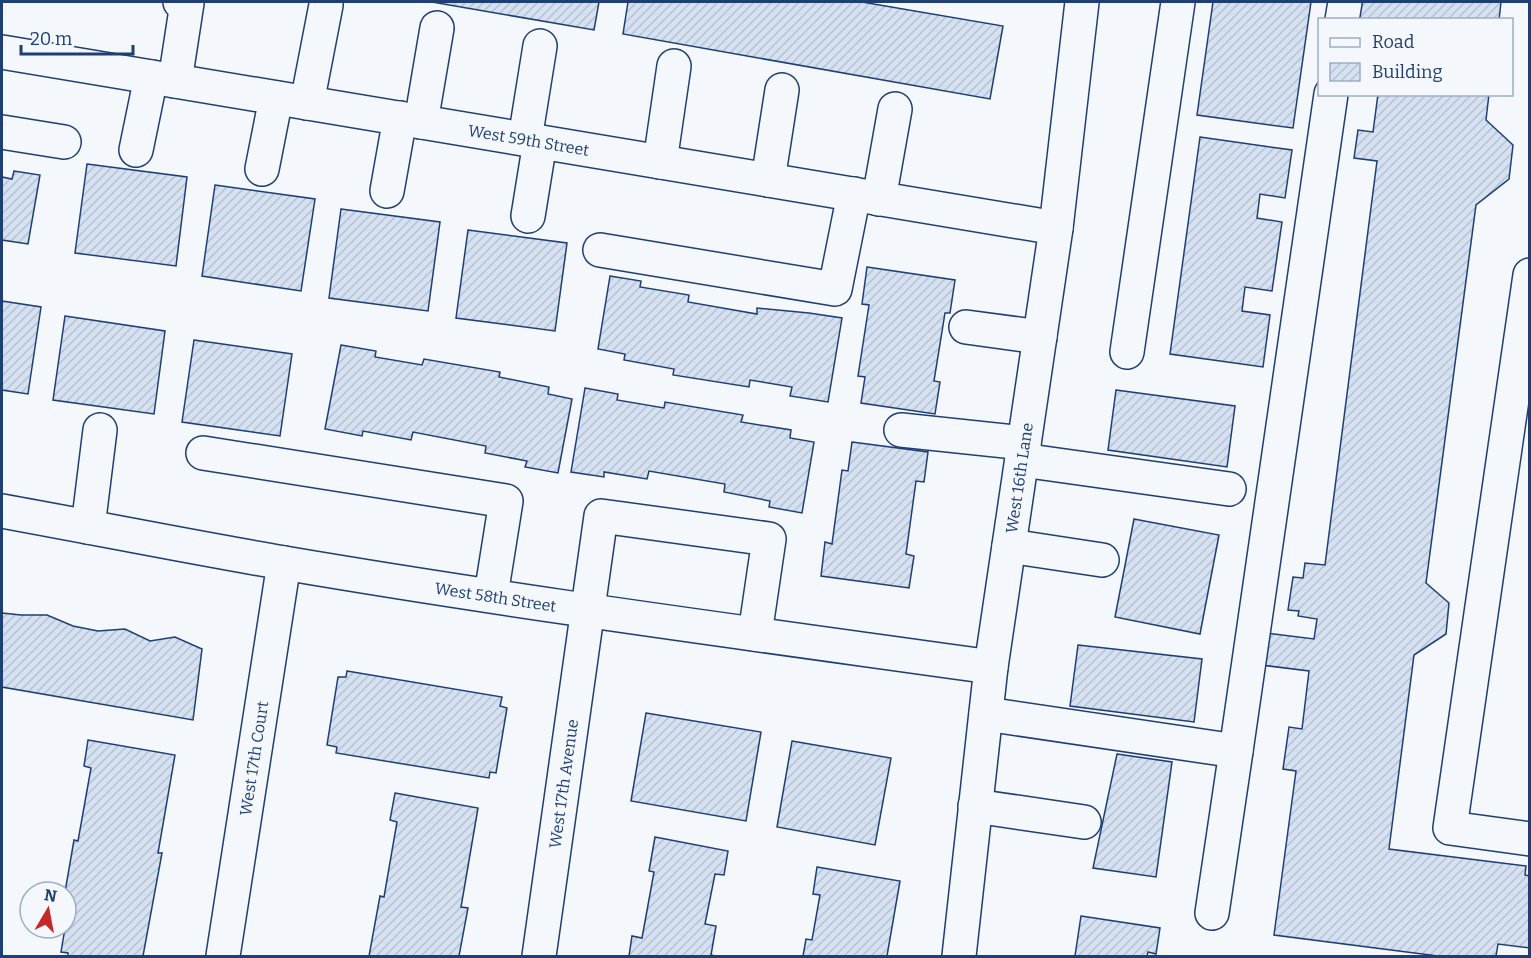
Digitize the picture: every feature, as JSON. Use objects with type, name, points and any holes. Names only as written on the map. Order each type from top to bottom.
[{"type":"street","points":[[136,150],[163,79],[187,3],[180,2]]},
{"type":"street","name":"West 16th Lane","points":[[959,957],[991,667],[1056,228],[1082,2]]},
{"type":"street","points":[[1127,352],[1178,2]]},
{"type":"street","points":[[1342,18],[1345,2]]},
{"type":"street","points":[[308,103],[326,5]]},
{"type":"street","points":[[387,191],[437,28]]},
{"type":"street","points":[[528,216],[540,46]]},
{"type":"street","name":"West 59th Street","points":[[2,52],[1056,228]]},
{"type":"street","points":[[660,162],[674,66]]},
{"type":"street","points":[[768,180],[782,90]]},
{"type":"street","points":[[1212,913],[1331,96]]},
{"type":"street","points":[[262,169],[276,98]]},
{"type":"street","points":[[600,250],[835,289],[896,109]]},
{"type":"street","points":[[2,132],[64,142]]},
{"type":"street","points":[[1530,275],[1450,828],[1530,839]]},
{"type":"street","points":[[966,327],[1040,337]]},
{"type":"street","points":[[88,527],[100,430]]},
{"type":"street","points":[[901,430],[1229,489]]},
{"type":"street","points":[[203,453],[506,501],[490,595]]},
{"type":"street","name":"West 58th Street","points":[[2,511],[284,563],[587,610],[991,667]]},
{"type":"street","name":"West 17th Avenue","points":[[539,957],[601,516],[769,539],[755,634]]},
{"type":"street","points":[[1009,546],[1102,560]]},
{"type":"street","name":"West 17th Court","points":[[223,957],[284,563]]},
{"type":"street","points":[[986,714],[1236,752]]},
{"type":"street","points":[[975,806],[1084,822]]},
{"type":"building","points":[[432,2],[599,2],[594,30]]},
{"type":"building","points":[[628,2],[862,2],[1003,26],[990,99],[623,34]]},
{"type":"building","points":[[1213,2],[1311,2],[1293,128],[1197,115]]},
{"type":"building","points":[[1348,2],[1501,2],[1499,18],[1346,18]]},
{"type":"building","points":[[1378,96],[1489,96],[1486,120],[1513,145],[1509,179],[1476,205],[1426,583],[1449,603],[1446,634],[1414,655],[1389,849],[1526,866],[1525,875],[1530,876],[1530,948],[1498,944],[1496,956],[1438,956],[1274,935],[1296,771],[1283,769],[1289,727],[1302,729],[1309,671],[1261,665],[1266,633],[1314,639],[1317,619],[1298,616],[1299,611],[1288,610],[1293,577],[1303,578],[1305,563],[1325,565],[1377,161],[1354,158],[1358,130],[1373,132]]},
{"type":"building","points":[[1200,137],[1292,150],[1285,198],[1260,194],[1257,218],[1282,222],[1272,291],[1245,287],[1242,311],[1270,315],[1263,367],[1170,354]]},
{"type":"building","points":[[87,164],[187,177],[176,266],[75,253]]},
{"type":"building","points":[[14,171],[40,175],[28,244],[2,240],[2,177],[12,179]]},
{"type":"building","points":[[215,185],[315,199],[301,291],[202,276]]},
{"type":"building","points":[[341,209],[440,222],[428,311],[329,298]]},
{"type":"building","points":[[468,230],[567,243],[555,331],[456,318]]},
{"type":"building","points":[[867,267],[955,280],[950,313],[945,313],[934,381],[940,382],[935,414],[861,403],[865,377],[858,376],[869,305],[862,304]]},
{"type":"building","points":[[610,276],[641,281],[640,287],[689,295],[688,302],[757,314],[757,308],[842,318],[828,402],[790,396],[792,387],[750,380],[749,387],[673,375],[674,369],[624,360],[625,354],[598,349]]},
{"type":"building","points":[[2,301],[41,307],[28,394],[2,390]]},
{"type":"building","points":[[65,316],[165,331],[154,414],[53,400]]},
{"type":"building","points":[[194,340],[292,354],[280,436],[182,422]]},
{"type":"building","points":[[341,345],[376,351],[375,357],[422,365],[424,359],[500,372],[499,377],[549,387],[548,394],[572,399],[558,473],[525,467],[527,461],[485,453],[486,446],[413,432],[411,440],[363,431],[362,436],[325,429]]},
{"type":"building","points":[[585,388],[618,394],[617,400],[664,408],[665,402],[743,415],[741,422],[791,430],[790,438],[814,442],[802,513],[769,507],[770,501],[724,492],[725,484],[649,471],[647,479],[604,472],[604,477],[571,472]]},
{"type":"building","points":[[1116,390],[1235,406],[1227,467],[1108,450]]},
{"type":"building","points":[[852,442],[928,452],[924,482],[916,481],[906,554],[914,556],[909,588],[821,576],[825,542],[832,544],[842,470],[848,471]]},
{"type":"building","points":[[1134,519],[1219,535],[1200,634],[1115,617]]},
{"type":"building","points":[[2,613],[47,615],[73,626],[98,631],[125,629],[150,641],[175,637],[202,649],[193,720],[2,687]]},
{"type":"building","points":[[1078,645],[1202,659],[1194,722],[1070,706]]},
{"type":"building","points":[[347,671],[502,697],[500,706],[507,708],[496,773],[490,772],[489,778],[336,753],[337,747],[327,745],[338,677],[346,677]]},
{"type":"building","points":[[646,713],[761,732],[746,821],[631,801]]},
{"type":"building","points":[[88,740],[175,755],[158,853],[162,853],[143,956],[68,956],[68,953],[61,952],[63,940],[78,940],[78,880],[67,880],[74,840],[78,841],[91,768],[84,766]]},
{"type":"building","points":[[792,741],[891,758],[875,845],[777,827]]},
{"type":"building","points":[[1117,754],[1172,762],[1156,877],[1093,868]]},
{"type":"building","points":[[395,793],[478,808],[461,907],[468,908],[459,956],[369,956],[380,896],[384,897],[397,822],[390,820]]},
{"type":"building","points":[[655,837],[728,851],[724,875],[715,874],[705,924],[716,926],[711,955],[716,956],[629,956],[632,936],[642,938],[654,872],[649,871]]},
{"type":"building","points":[[817,867],[900,881],[887,956],[803,956],[806,939],[812,940],[820,895],[813,894]]},
{"type":"building","points":[[1081,916],[1160,928],[1156,954],[1148,952],[1147,956],[1075,956]]}]
